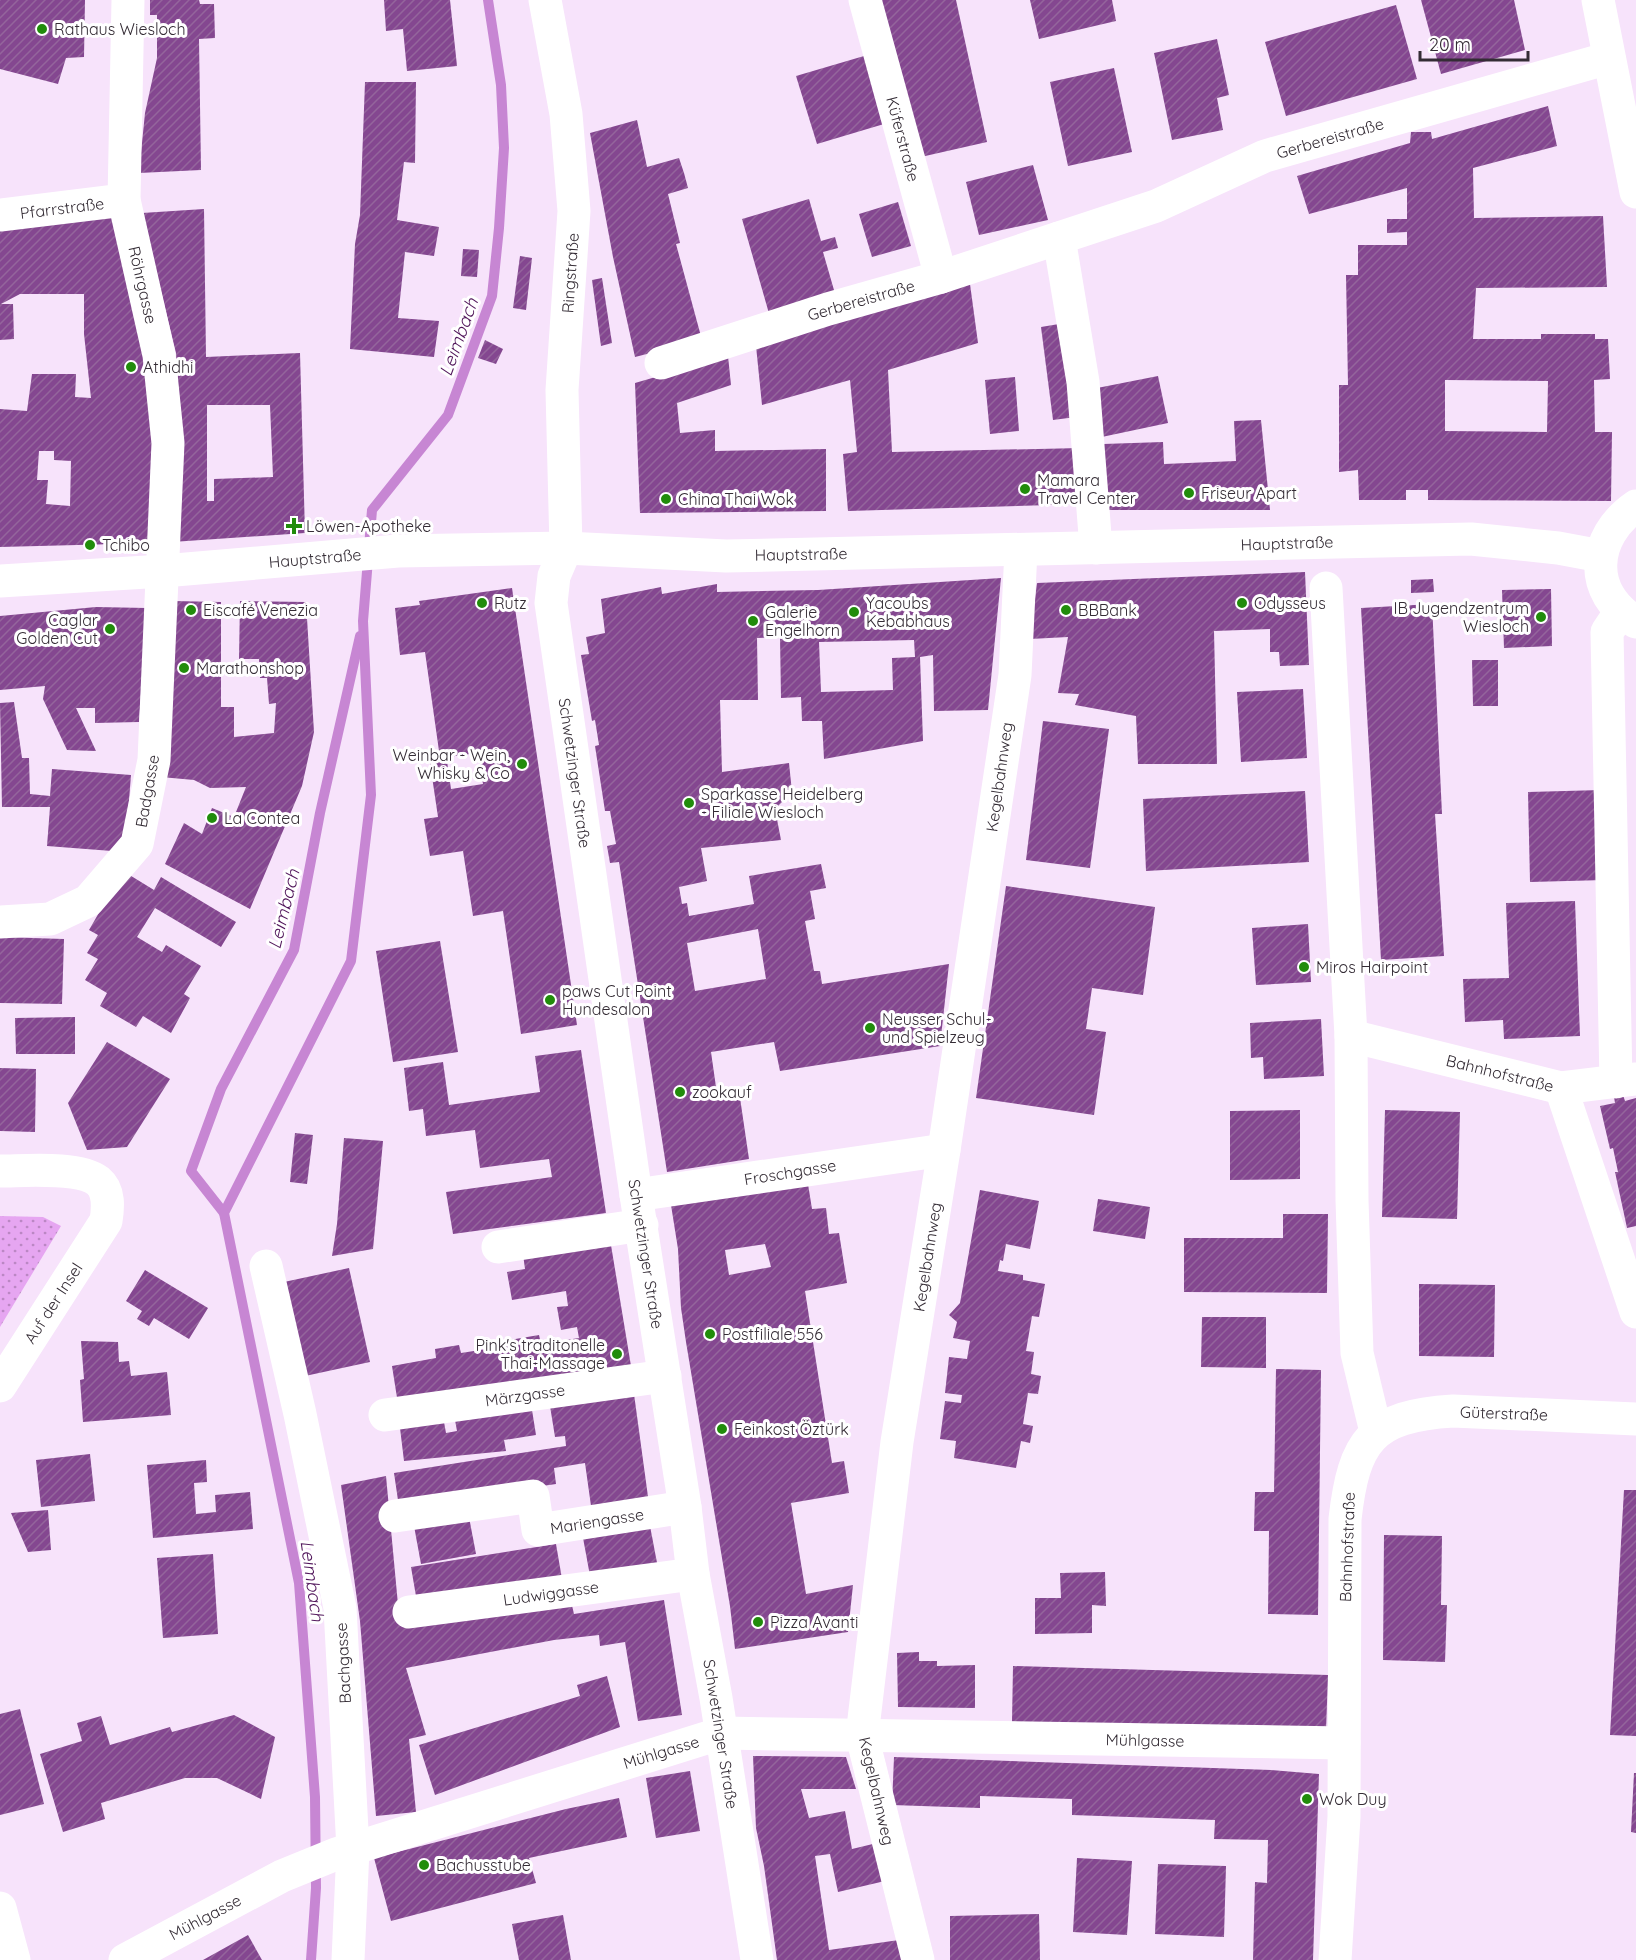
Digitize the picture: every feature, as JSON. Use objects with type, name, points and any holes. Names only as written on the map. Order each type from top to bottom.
[{"type":"street","name":"Röhrgasse","points":[[128,0],[123,200],[160,366],[168,443],[162,582]]},
{"type":"street","name":"Ringstraße","points":[[545,0],[566,114],[574,211],[562,390],[567,549]]},
{"type":"street","name":"Küferstraße","points":[[865,0],[941,278]]},
{"type":"street","points":[[1598,0],[1636,192]]},
{"type":"street","name":"Gerbereistraße","points":[[662,363],[828,309],[941,278],[1156,206],[1265,156],[1609,58]]},
{"type":"street","name":"Pfarrstraße","points":[[0,215],[123,200]]},
{"type":"street","points":[[1059,238],[1083,382],[1096,548]]},
{"type":"street","points":[[1561,1088],[1626,1081],[1607,632],[1628,617],[1614,605],[1606,590],[1601,556],[1607,537],[1619,519],[1636,506]]},
{"type":"street","name":"Hauptstraße","points":[[0,581],[162,582],[317,558],[398,551],[567,549],[726,556],[1471,539],[1558,548],[1601,556]]},
{"type":"street","name":"Schwetzinger Straße","points":[[567,549],[554,576],[551,603],[693,1574],[722,1733],[757,1960]]},
{"type":"street","name":"Kegelbahnweg","points":[[918,1960],[862,1736],[897,1442],[944,1150],[1015,675],[1022,550]]},
{"type":"street","name":"Badgasse","points":[[0,922],[50,919],[88,901],[137,844],[154,760],[162,582]]},
{"type":"street","points":[[1326,588],[1351,1036],[1352,1212],[1357,1353],[1376,1432]]},
{"type":"street","name":"Bahnhofstraße","points":[[1351,1036],[1561,1088],[1636,1312]]},
{"type":"street","name":"Froschgasse","points":[[498,1246],[639,1210],[944,1150]]},
{"type":"street","name":"Auf der Insel","points":[[0,1171],[74,1171],[98,1181],[105,1190],[108,1202],[106,1221],[0,1386]]},
{"type":"street","name":"Bachgasse","points":[[266,1266],[302,1423],[340,1608],[348,1960]]},
{"type":"street","name":"Märzgasse","points":[[385,1415],[665,1376]]},
{"type":"street","name":"Güterstraße","points":[[1376,1432],[1394,1422],[1416,1415],[1453,1411],[1636,1419]]},
{"type":"street","name":"Bahnhofstraße","points":[[1335,1960],[1344,1817],[1344,1520],[1348,1488],[1357,1460],[1362,1448],[1376,1432]]},
{"type":"street","name":"Mariengasse","points":[[395,1516],[533,1496],[538,1530],[685,1507]]},
{"type":"street","name":"Ludwiggasse","points":[[409,1612],[693,1574]]},
{"type":"street","name":"Mühlgasse","points":[[131,1958],[282,1876],[344,1852],[722,1733],[1344,1743]]},
{"type":"street","points":[[0,1908],[14,1960]]},
{"type":"shaded area","points":[[0,1216],[43,1217],[61,1226],[0,1327]]},
{"type":"building","name":"Rathaus Wiesloch","points":[[0,0],[85,0],[84,57],[66,58],[58,84],[0,69]]},
{"type":"building","points":[[150,0],[199,0],[200,4],[214,4],[215,38],[199,39],[201,170],[139,173],[145,113],[157,58],[157,15],[150,15]]},
{"type":"building","points":[[384,0],[450,0],[457,66],[407,71],[403,29],[386,31]]},
{"type":"building","points":[[876,0],[956,0],[987,142],[912,159]]},
{"type":"building","points":[[1030,0],[1112,0],[1116,21],[1039,39]]},
{"type":"building","points":[[1421,0],[1514,0],[1525,50],[1441,74]]},
{"type":"building","points":[[1396,5],[1417,79],[1286,116],[1265,42]]},
{"type":"building","points":[[1217,39],[1229,95],[1217,98],[1223,130],[1172,140],[1154,53]]},
{"type":"building","points":[[864,56],[884,124],[817,144],[796,76]]},
{"type":"building","points":[[1114,68],[1132,152],[1068,166],[1050,82]]},
{"type":"building","points":[[365,82],[416,82],[415,163],[404,162],[397,220],[439,227],[434,256],[405,252],[398,318],[439,321],[434,357],[350,349],[355,244],[360,215]]},
{"type":"building","points":[[1548,106],[1557,146],[1473,168],[1474,218],[1603,216],[1607,287],[1476,288],[1473,339],[1541,339],[1541,334],[1595,334],[1595,339],[1608,339],[1610,379],[1594,380],[1595,432],[1612,432],[1611,501],[1428,500],[1428,490],[1406,490],[1406,500],[1359,500],[1358,470],[1339,472],[1339,385],[1348,385],[1346,275],[1358,275],[1358,245],[1407,245],[1407,232],[1387,233],[1387,219],[1407,219],[1407,188],[1309,214],[1297,176],[1410,143],[1411,132],[1431,132],[1432,139]],"holes":[[[1445,380],[1548,381],[1547,432],[1445,431]]]},
{"type":"building","points":[[637,120],[647,167],[679,158],[684,173],[688,188],[668,194],[680,243],[676,244],[702,340],[635,357],[613,257],[590,133]]},
{"type":"building","points":[[1033,165],[1048,220],[979,235],[966,182]]},
{"type":"building","points":[[809,199],[821,241],[835,237],[838,248],[823,252],[836,297],[770,317],[742,219]]},
{"type":"building","points":[[898,202],[911,246],[872,257],[859,214]]},
{"type":"building","points":[[204,209],[206,357],[300,353],[305,533],[172,542],[180,415],[176,353],[142,213]],"holes":[[[207,405],[270,405],[273,477],[214,479],[214,501],[207,501]]]},
{"type":"building","points":[[119,215],[152,402],[155,543],[0,547],[0,409],[27,411],[32,374],[76,374],[75,397],[91,398],[84,334],[84,294],[20,294],[1,304],[13,304],[14,339],[0,340],[0,226]],"holes":[[[39,451],[54,451],[54,460],[71,461],[70,506],[46,504],[48,480],[37,480]]]},
{"type":"building","points":[[463,249],[479,250],[477,277],[461,276]]},
{"type":"building","points":[[520,256],[532,258],[526,310],[513,308]]},
{"type":"building","points":[[602,278],[612,343],[601,346],[592,280]]},
{"type":"building","points":[[970,284],[978,343],[888,370],[892,452],[1081,448],[1084,504],[848,511],[843,454],[857,452],[850,380],[762,405],[756,346]]},
{"type":"building","points":[[1065,323],[1076,417],[1053,420],[1041,327]]},
{"type":"building","points":[[485,340],[503,349],[496,364],[478,358]]},
{"type":"building","points":[[728,356],[731,385],[677,403],[680,433],[715,430],[715,451],[826,449],[826,511],[640,513],[635,383]]},
{"type":"building","points":[[1158,376],[1168,423],[1097,438],[1087,390]]},
{"type":"building","points":[[1015,377],[1019,431],[990,434],[985,380]]},
{"type":"building","points":[[1261,420],[1270,510],[1106,510],[1103,444],[1163,442],[1164,464],[1236,461],[1234,421]]},
{"type":"building","points":[[1305,572],[1309,665],[1280,666],[1279,652],[1270,652],[1270,629],[1214,631],[1217,764],[1138,764],[1136,716],[1075,705],[1079,694],[1058,693],[1068,637],[1030,639],[1037,583]]},
{"type":"building","points":[[1001,578],[988,710],[934,711],[933,655],[920,657],[923,741],[824,759],[822,721],[802,721],[801,697],[781,698],[780,637],[757,638],[758,700],[720,700],[722,772],[789,763],[792,792],[775,809],[781,840],[701,848],[707,881],[679,887],[682,904],[687,903],[689,916],[754,904],[749,876],[821,864],[826,888],[810,891],[815,919],[805,921],[814,971],[820,971],[822,984],[949,964],[940,1046],[780,1071],[774,1042],[711,1052],[717,1094],[739,1091],[749,1159],[667,1172],[619,862],[610,863],[607,846],[616,844],[610,811],[605,811],[595,746],[599,745],[595,720],[592,721],[581,655],[589,654],[586,637],[605,633],[601,599],[661,587],[662,594],[717,584],[717,592],[818,590]],"holes":[[[914,640],[915,657],[892,658],[893,690],[821,692],[819,642]],[[758,929],[766,979],[695,991],[687,943]]]},
{"type":"building","points":[[1433,579],[1434,592],[1411,593],[1411,580]]},
{"type":"building","points":[[512,588],[577,1025],[521,1034],[503,911],[473,916],[463,851],[430,856],[424,819],[438,817],[430,763],[447,761],[451,789],[483,784],[478,753],[440,758],[425,652],[400,655],[395,608],[420,605],[419,601]]},
{"type":"building","points":[[1551,589],[1552,646],[1504,648],[1502,590]]},
{"type":"building","points":[[173,601],[221,602],[221,707],[234,707],[234,737],[274,733],[276,703],[269,704],[267,678],[260,678],[259,659],[239,659],[240,601],[306,602],[314,732],[302,786],[250,909],[165,864],[184,823],[202,834],[212,808],[234,817],[246,787],[210,788],[194,780],[161,777]]},
{"type":"building","points":[[1432,604],[1442,814],[1435,814],[1444,956],[1381,960],[1361,608]]},
{"type":"building","points":[[96,607],[147,608],[139,722],[95,723],[95,708],[76,708],[96,751],[67,750],[43,699],[45,686],[0,690],[0,616]]},
{"type":"building","points":[[1472,660],[1498,660],[1498,706],[1473,706]]},
{"type":"building","points":[[1303,689],[1307,758],[1241,762],[1237,692]]},
{"type":"building","points":[[14,702],[22,758],[29,758],[30,794],[50,796],[52,769],[131,775],[125,852],[47,846],[50,807],[2,807],[0,703]]},
{"type":"building","points":[[1043,721],[1109,729],[1090,868],[1026,860]]},
{"type":"building","points":[[1602,790],[1605,880],[1530,882],[1528,792]]},
{"type":"building","points":[[1305,791],[1309,862],[1146,871],[1143,799]]},
{"type":"building","points":[[123,871],[154,890],[161,877],[236,922],[221,947],[155,908],[137,937],[162,952],[166,945],[201,966],[184,994],[190,998],[171,1033],[143,1016],[136,1027],[100,1006],[107,993],[85,980],[98,959],[87,953],[98,935],[89,930]]},
{"type":"building","points":[[1006,886],[1155,907],[1143,995],[1092,988],[1086,1029],[1106,1032],[1094,1115],[976,1098]]},
{"type":"building","points":[[1575,901],[1580,1036],[1504,1039],[1503,1020],[1465,1022],[1463,979],[1509,978],[1506,903]]},
{"type":"building","points":[[1308,924],[1311,982],[1256,985],[1252,928]]},
{"type":"building","points":[[0,937],[64,939],[62,1004],[0,1003]]},
{"type":"building","points":[[440,941],[458,1052],[393,1062],[376,951]]},
{"type":"building","points":[[75,1017],[75,1054],[16,1054],[15,1018]]},
{"type":"building","points":[[1321,1019],[1324,1076],[1264,1079],[1263,1057],[1251,1058],[1250,1023]]},
{"type":"building","points":[[107,1042],[170,1079],[127,1147],[87,1150],[68,1103]]},
{"type":"building","points":[[581,1050],[606,1213],[453,1234],[446,1192],[552,1177],[549,1159],[480,1168],[475,1130],[426,1136],[423,1109],[409,1111],[404,1068],[443,1062],[449,1105],[540,1092],[535,1056]]},
{"type":"building","points":[[0,1068],[36,1069],[35,1132],[0,1131]]},
{"type":"building","points":[[1623,1095],[1625,1101],[1636,1098],[1636,1226],[1627,1228],[1615,1172],[1618,1172],[1613,1148],[1610,1149],[1600,1106],[1615,1103],[1614,1097]]},
{"type":"building","points":[[1300,1110],[1300,1179],[1230,1180],[1230,1111]]},
{"type":"building","points":[[1385,1110],[1460,1112],[1457,1219],[1382,1217]]},
{"type":"building","points":[[295,1133],[313,1135],[307,1184],[290,1182]]},
{"type":"building","points":[[344,1138],[383,1141],[373,1249],[332,1256],[337,1224]]},
{"type":"building","points":[[808,1184],[812,1209],[826,1208],[829,1234],[839,1233],[847,1283],[805,1291],[832,1463],[844,1461],[849,1493],[791,1503],[806,1594],[853,1585],[848,1632],[735,1649],[681,1308],[678,1249],[671,1205]],"holes":[[[765,1244],[771,1267],[729,1275],[725,1250]]]},
{"type":"building","points":[[980,1190],[1039,1201],[1030,1249],[1006,1244],[1003,1261],[1000,1260],[998,1271],[1023,1275],[1023,1280],[1045,1284],[1039,1317],[1032,1316],[1026,1351],[1034,1352],[1031,1374],[1041,1376],[1038,1394],[1028,1393],[1023,1424],[1033,1426],[1030,1443],[1021,1441],[1016,1468],[954,1458],[956,1441],[940,1439],[945,1401],[961,1403],[962,1395],[945,1393],[949,1357],[967,1359],[970,1341],[953,1338],[957,1322],[949,1315],[960,1303]]},
{"type":"building","points":[[1098,1199],[1150,1207],[1145,1239],[1093,1231]]},
{"type":"building","points":[[1283,1214],[1328,1214],[1327,1293],[1184,1292],[1184,1238],[1283,1238]]},
{"type":"building","points":[[609,1233],[631,1366],[398,1404],[392,1366],[436,1358],[435,1349],[459,1345],[461,1353],[493,1348],[492,1343],[539,1335],[541,1344],[579,1338],[577,1327],[561,1330],[557,1307],[568,1306],[566,1291],[512,1300],[507,1272],[525,1269],[522,1247]]},
{"type":"building","points":[[349,1268],[370,1362],[305,1376],[284,1282]]},
{"type":"building","points":[[145,1270],[208,1308],[189,1339],[154,1318],[149,1326],[137,1319],[142,1311],[126,1301]]},
{"type":"building","points":[[1419,1284],[1495,1285],[1494,1357],[1419,1356]]},
{"type":"building","points":[[1202,1317],[1266,1317],[1266,1368],[1201,1367]]},
{"type":"building","points":[[81,1341],[118,1342],[119,1362],[129,1361],[131,1376],[167,1372],[171,1415],[83,1422],[80,1380],[84,1379]]},
{"type":"building","points":[[1276,1369],[1321,1370],[1318,1615],[1268,1614],[1269,1531],[1254,1531],[1255,1492],[1274,1492]]},
{"type":"building","points":[[634,1394],[649,1504],[592,1513],[585,1463],[554,1468],[556,1484],[399,1507],[394,1473],[566,1446],[565,1436],[555,1437],[550,1406]]},
{"type":"building","points":[[532,1410],[536,1435],[504,1440],[506,1451],[404,1461],[400,1428],[444,1422],[446,1433],[457,1431],[455,1420]]},
{"type":"building","points":[[90,1454],[95,1501],[41,1507],[36,1460]]},
{"type":"building","points":[[206,1460],[207,1482],[194,1483],[196,1514],[216,1512],[215,1495],[250,1492],[253,1529],[153,1538],[147,1465]]},
{"type":"building","points":[[386,1476],[400,1626],[570,1597],[574,1614],[664,1600],[682,1715],[638,1721],[625,1642],[600,1646],[599,1635],[554,1640],[406,1668],[426,1735],[409,1739],[416,1812],[376,1816],[360,1621],[341,1485]]},
{"type":"building","points":[[1624,1490],[1636,1490],[1636,1736],[1610,1735]]},
{"type":"building","points":[[48,1510],[51,1550],[28,1552],[11,1513]]},
{"type":"building","points":[[469,1517],[476,1554],[421,1564],[414,1526]]},
{"type":"building","points":[[650,1526],[658,1568],[591,1581],[583,1538]]},
{"type":"building","points":[[1384,1535],[1442,1536],[1441,1605],[1447,1605],[1445,1662],[1383,1660]]},
{"type":"building","points":[[556,1544],[562,1579],[417,1602],[411,1567]]},
{"type":"building","points":[[213,1554],[218,1634],[163,1638],[157,1558]]},
{"type":"building","points":[[1105,1572],[1106,1606],[1092,1605],[1092,1633],[1035,1634],[1035,1598],[1061,1598],[1060,1573]]},
{"type":"building","points":[[919,1652],[919,1661],[937,1661],[937,1666],[975,1665],[975,1708],[898,1707],[897,1653]]},
{"type":"building","points":[[1013,1666],[1328,1675],[1326,1731],[1012,1722]]},
{"type":"building","points":[[607,1676],[620,1727],[435,1795],[419,1745],[580,1696],[577,1685]]},
{"type":"building","points":[[20,1709],[44,1804],[0,1815],[0,1714]]},
{"type":"building","points":[[234,1715],[275,1737],[261,1799],[217,1778],[185,1778],[101,1803],[105,1819],[63,1832],[40,1754],[82,1741],[77,1723],[101,1716],[110,1745],[170,1727],[172,1732]]},
{"type":"building","points":[[753,1756],[846,1757],[856,1789],[801,1789],[809,1818],[845,1811],[852,1849],[877,1843],[885,1881],[838,1892],[830,1854],[815,1856],[829,1950],[899,1940],[902,1960],[777,1960],[764,1866],[756,1828]]},
{"type":"building","points":[[894,1757],[1271,1770],[1319,1774],[1313,1960],[1253,1960],[1255,1882],[1267,1883],[1268,1840],[1214,1839],[1215,1820],[1072,1815],[1072,1799],[980,1796],[980,1808],[892,1805]]},
{"type":"building","points":[[690,1771],[700,1831],[656,1838],[646,1778]]},
{"type":"building","points":[[1634,1773],[1636,1773],[1636,1833],[1631,1832]]},
{"type":"building","points":[[619,1798],[627,1837],[529,1858],[536,1883],[391,1921],[374,1858],[566,1809]]},
{"type":"building","points":[[1077,1858],[1132,1861],[1127,1935],[1073,1932]]},
{"type":"building","points":[[1158,1864],[1226,1866],[1224,1937],[1155,1934]]},
{"type":"building","points":[[1039,1914],[1040,1960],[950,1960],[950,1916]]},
{"type":"building","points":[[563,1915],[571,1960],[519,1960],[512,1924]]},
{"type":"building","points":[[248,1935],[262,1960],[203,1960]]},
{"type":"waterway","name":"Leimbach","points":[[311,1960],[316,1888],[315,1797],[299,1583],[224,1213],[351,961],[371,795],[363,621],[372,510],[448,415],[492,296],[504,148],[501,85],[488,0]]},
{"type":"waterway","name":"Leimbach","points":[[224,1213],[191,1171],[221,1089],[294,950],[320,813],[360,636]]},
{"type":"place","name":"Rathaus Wiesloch","points":[[42,29]]},
{"type":"place","name":"Athidhi","points":[[131,367]]},
{"type":"place","name":"Mamara Travel Center","points":[[1025,489]]},
{"type":"place","name":"Friseur Apart","points":[[1189,493]]},
{"type":"place","name":"China Thai Wok","points":[[666,499]]},
{"type":"place","name":"Löwen-Apotheke","points":[[294,526]]},
{"type":"place","name":"Tchibo","points":[[90,545]]},
{"type":"place","name":"Rutz","points":[[482,603]]},
{"type":"place","name":"Odysseus","points":[[1242,603]]},
{"type":"place","name":"Eiscafé Venezia","points":[[191,610]]},
{"type":"place","name":"BBBank","points":[[1066,610]]},
{"type":"place","name":"Yacoubs Kebabhaus","points":[[854,612]]},
{"type":"place","name":"IB Jugendzentrum Wiesloch","points":[[1541,617]]},
{"type":"place","name":"Galerie Engelhorn","points":[[753,621]]},
{"type":"place","name":"Caglar Golden Cut","points":[[110,629]]},
{"type":"place","name":"Marathonshop","points":[[184,668]]},
{"type":"place","name":"Weinbar - Wein, Whisky & Co","points":[[522,764]]},
{"type":"place","name":"Sparkasse Heidelberg - Filiale Wiesloch","points":[[689,803]]},
{"type":"place","name":"La Contea","points":[[212,818]]},
{"type":"place","name":"Miros Hairpoint","points":[[1304,967]]},
{"type":"place","name":"paws Cut Point Hundesalon","points":[[550,1000]]},
{"type":"place","name":"Neusser Schul- und Spielzeug","points":[[870,1028]]},
{"type":"place","name":"zookauf","points":[[680,1092]]},
{"type":"place","name":"Postfiliale 556","points":[[710,1334]]},
{"type":"place","name":"Pink's traditonelle Thai-Massage","points":[[617,1354]]},
{"type":"place","name":"Feinkost Öztürk","points":[[722,1429]]},
{"type":"place","name":"Pizza Avanti","points":[[758,1622]]},
{"type":"place","name":"Wok Duy","points":[[1307,1799]]},
{"type":"place","name":"Bachusstube","points":[[424,1865]]}]
